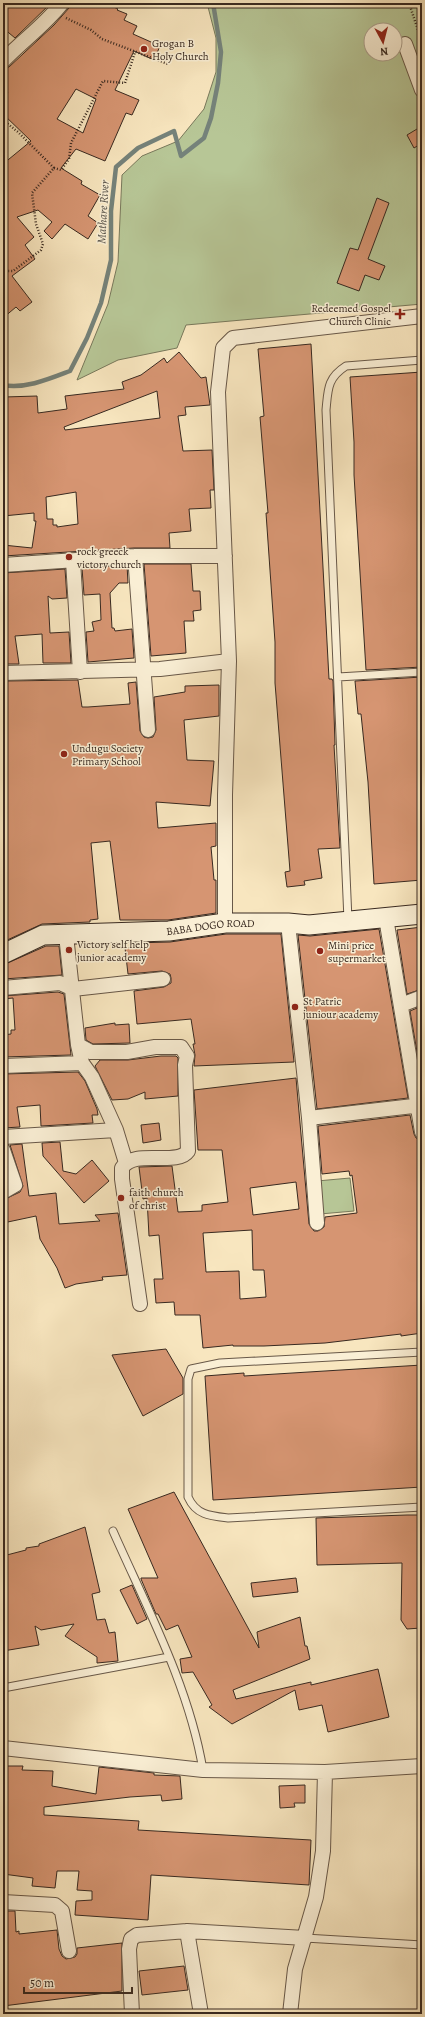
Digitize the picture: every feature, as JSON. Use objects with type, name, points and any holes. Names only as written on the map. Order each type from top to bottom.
[{"type":"street","points":[[3,61],[19,44],[52,15],[62,3]]},
{"type":"street","points":[[405,44],[422,90]]},
{"type":"street","points":[[225,923],[224,794],[229,661],[218,392],[223,348],[233,338],[422,316]]},
{"type":"street","points":[[3,565],[135,556],[225,556]]},
{"type":"street","points":[[135,556],[148,730]]},
{"type":"street","points":[[73,561],[80,672]]},
{"type":"street","points":[[3,673],[144,670],[229,661]]},
{"type":"street","name":"BABA DOGO ROAD","points":[[3,954],[43,935],[169,931],[225,923],[288,923],[309,925],[422,914]]},
{"type":"street","points":[[386,918],[420,1105],[422,1132]]},
{"type":"street","points":[[288,923],[309,1118],[317,1223]]},
{"type":"street","points":[[66,935],[78,1045],[82,1063],[92,1077],[116,1130],[126,1163]]},
{"type":"street","points":[[3,988],[60,982],[73,989],[163,979]]},
{"type":"street","points":[[401,1005],[422,997]]},
{"type":"street","points":[[78,1045],[91,1052],[127,1052],[155,1047],[181,1047],[187,1056],[185,1065],[188,1151],[182,1156],[146,1158],[126,1163],[122,1168],[122,1179],[140,1304]]},
{"type":"street","points":[[3,1066],[82,1063]]},
{"type":"street","points":[[309,1118],[420,1105]]},
{"type":"street","points":[[3,1137],[116,1130]]},
{"type":"street","points":[[3,1150],[15,1185],[3,1192]]},
{"type":"street","points":[[3,1748],[203,1770],[325,1772],[422,1766]]},
{"type":"street","points":[[290,2014],[295,1969],[316,1897],[323,1851],[325,1772]]},
{"type":"street","points":[[3,1902],[55,1905],[62,1911],[69,1951]]},
{"type":"street","points":[[132,2014],[129,1949],[131,1939],[137,1935],[187,1932],[305,1938]]},
{"type":"street","points":[[187,1932],[201,2014]]},
{"type":"lane","points":[[348,920],[326,410],[328,388],[335,373],[346,366],[422,360]]},
{"type":"lane","points":[[338,677],[422,672]]},
{"type":"lane","points":[[422,1352],[220,1363],[192,1369],[188,1379],[188,1497],[194,1508],[201,1514],[228,1518],[422,1507]]},
{"type":"lane","points":[[113,1531],[169,1657],[198,1743],[203,1770]]},
{"type":"lane","points":[[3,1688],[169,1657]]},
{"type":"lane","points":[[305,1938],[422,1945]]},
{"type":"path","points":[[409,3],[422,42]]},
{"type":"path","points":[[52,15],[61,15],[91,30],[102,38],[168,64]]},
{"type":"path","points":[[3,120],[18,132],[54,168],[61,170],[69,159],[71,143],[102,81],[125,83],[135,52]]},
{"type":"path","points":[[3,271],[13,271],[42,250],[43,244],[36,224],[32,193],[54,168]]},
{"type":"green space","points":[[207,3],[422,3],[422,304],[186,325],[177,348],[118,360],[77,380],[108,304],[118,262],[122,175],[142,156],[178,141],[204,109],[216,72],[216,38]]},
{"type":"green space","points":[[350,1178],[354,1211],[320,1214],[317,1181]]},
{"type":"building","points":[[3,3],[51,3],[15,38],[3,28]]},
{"type":"building","points":[[70,3],[105,3],[127,14],[124,20],[137,26],[133,34],[160,46],[154,60],[134,51],[115,90],[139,100],[132,115],[126,113],[105,161],[76,149],[61,168],[82,181],[81,184],[100,195],[88,216],[98,223],[88,239],[65,224],[52,239],[44,231],[52,222],[38,210],[17,217],[34,237],[25,245],[35,259],[12,276],[32,302],[20,311],[16,307],[3,318],[3,164],[31,141],[3,114],[3,98],[8,92],[3,87],[3,69],[9,67],[54,25],[69,8]],"holes":[[[76,89],[96,99],[83,133],[57,119]]]},
{"type":"building","points":[[422,126],[422,143],[414,148],[407,135]]},
{"type":"building","points":[[377,198],[389,203],[368,259],[385,266],[379,280],[365,275],[359,291],[337,283],[350,248],[358,250]]},
{"type":"building","points":[[311,344],[329,679],[332,679],[333,681],[334,745],[340,848],[318,849],[322,878],[304,881],[305,885],[287,887],[285,872],[290,871],[275,683],[275,642],[266,513],[268,513],[260,417],[264,416],[258,349]]},
{"type":"building","points":[[179,352],[201,378],[206,377],[210,405],[185,407],[186,415],[178,416],[183,451],[212,450],[214,490],[210,490],[211,508],[189,509],[191,531],[169,533],[170,548],[134,548],[3,556],[3,545],[32,548],[36,521],[34,521],[34,513],[3,516],[4,397],[37,396],[38,413],[67,409],[65,396],[124,389],[122,382],[141,375],[164,358],[167,363]],"holes":[[[157,391],[160,418],[65,430],[64,427]],[[76,492],[78,524],[57,527],[57,525],[53,525],[53,519],[47,519],[46,497]]]},
{"type":"building","points":[[422,372],[422,667],[366,670],[354,475],[354,442],[350,377]]},
{"type":"building","points":[[144,564],[191,564],[193,591],[200,591],[201,610],[193,611],[194,621],[184,621],[186,653],[151,656]]},
{"type":"building","points":[[127,565],[128,583],[119,583],[110,593],[112,628],[114,628],[115,631],[132,629],[134,658],[88,662],[86,632],[94,631],[92,622],[101,620],[100,594],[84,595],[82,568]]},
{"type":"building","points":[[65,569],[67,598],[52,599],[48,596],[50,633],[69,632],[71,663],[43,663],[42,634],[15,636],[19,664],[3,664],[3,659],[5,659],[3,644],[3,573]]},
{"type":"building","points":[[422,677],[422,727],[419,727],[421,741],[419,741],[422,768],[422,880],[374,884],[368,782],[361,714],[358,714],[355,681]]},
{"type":"building","points":[[78,680],[82,707],[130,704],[128,683],[136,682],[140,731],[144,737],[148,738],[153,737],[156,730],[154,697],[185,692],[185,686],[219,685],[219,716],[184,720],[187,760],[214,761],[210,806],[156,802],[158,828],[216,823],[216,846],[211,847],[214,880],[216,880],[216,913],[168,920],[120,920],[110,841],[91,843],[98,919],[90,920],[90,922],[42,924],[5,941],[3,914],[3,687],[6,687],[5,681]]},
{"type":"building","points":[[422,927],[422,989],[407,994],[397,930]]},
{"type":"building","points":[[379,929],[408,1098],[317,1109],[298,935],[310,936]]},
{"type":"building","points":[[226,934],[281,934],[294,1062],[194,1066],[195,1055],[193,1044],[195,1044],[191,1019],[137,1024],[134,991],[164,987],[171,983],[171,978],[170,974],[162,971],[128,974],[125,948],[132,947],[131,943],[170,942]]},
{"type":"building","points":[[46,946],[59,946],[62,975],[3,979],[3,965]]},
{"type":"building","points":[[58,992],[64,994],[71,1055],[3,1057],[3,1035],[11,1034],[11,1030],[15,1030],[13,998],[3,999],[3,996]]},
{"type":"building","points":[[422,1006],[422,1081],[410,1011]]},
{"type":"building","points":[[115,1023],[115,1025],[129,1024],[130,1043],[93,1044],[86,1040],[85,1028]]},
{"type":"building","points":[[161,1056],[176,1056],[178,1058],[178,1096],[145,1099],[145,1092],[128,1099],[112,1100],[95,1066],[100,1060],[128,1060]]},
{"type":"building","points":[[78,1072],[85,1081],[97,1109],[98,1115],[92,1115],[93,1123],[41,1126],[40,1105],[17,1107],[20,1127],[3,1128],[3,1074]]},
{"type":"building","points":[[296,1078],[309,1224],[314,1231],[318,1231],[324,1227],[325,1217],[357,1213],[352,1175],[350,1176],[349,1171],[322,1174],[318,1126],[410,1115],[414,1134],[416,1138],[422,1140],[422,1333],[325,1343],[264,1346],[233,1345],[203,1348],[200,1315],[175,1315],[174,1302],[156,1303],[154,1279],[163,1279],[159,1235],[149,1236],[147,1198],[143,1199],[139,1167],[172,1166],[178,1212],[202,1211],[202,1205],[228,1202],[222,1150],[198,1150],[194,1090]],"holes":[[[296,1182],[299,1209],[253,1215],[250,1188]],[[252,1230],[253,1270],[264,1270],[266,1297],[240,1299],[239,1271],[206,1272],[203,1233]]]},
{"type":"building","points":[[159,1123],[161,1140],[143,1143],[141,1125]]},
{"type":"building","points":[[60,1142],[63,1171],[76,1174],[92,1160],[109,1181],[84,1203],[43,1156],[42,1143]]},
{"type":"building","points":[[22,1144],[29,1196],[56,1193],[59,1224],[100,1221],[95,1215],[118,1213],[127,1275],[102,1277],[103,1280],[76,1284],[65,1288],[57,1268],[40,1239],[36,1216],[3,1223],[3,1200],[20,1192],[23,1186],[10,1145]]},
{"type":"building","points":[[166,1349],[183,1378],[183,1394],[143,1416],[112,1355]]},
{"type":"building","points":[[422,1365],[422,1487],[213,1500],[205,1376],[244,1373],[244,1376]]},
{"type":"building","points":[[174,1492],[259,1648],[257,1632],[300,1617],[305,1646],[307,1646],[310,1659],[233,1690],[236,1699],[311,1682],[311,1685],[378,1669],[389,1717],[328,1732],[322,1705],[299,1710],[295,1690],[232,1724],[209,1707],[212,1705],[193,1672],[182,1673],[180,1659],[192,1657],[178,1625],[166,1630],[158,1614],[156,1614],[141,1579],[158,1578],[128,1509]]},
{"type":"building","points":[[422,1515],[421,1628],[407,1629],[401,1620],[402,1563],[317,1565],[316,1518]]},
{"type":"building","points":[[85,1527],[100,1592],[92,1594],[97,1620],[105,1619],[109,1633],[115,1632],[118,1661],[97,1663],[97,1657],[65,1636],[74,1624],[41,1630],[35,1626],[39,1645],[3,1651],[3,1556],[26,1550],[26,1548],[39,1546],[39,1544]]},
{"type":"building","points":[[296,1578],[298,1592],[253,1597],[251,1583]]},
{"type":"building","points":[[132,1585],[147,1619],[137,1624],[120,1590]]},
{"type":"building","points":[[23,1766],[22,1770],[53,1771],[52,1786],[96,1794],[99,1767],[154,1773],[154,1775],[180,1776],[182,1799],[162,1801],[161,1795],[130,1797],[44,1807],[44,1815],[139,1821],[138,1830],[311,1840],[309,1885],[151,1875],[148,1920],[75,1915],[76,1901],[92,1900],[92,1891],[77,1890],[79,1871],[57,1871],[55,1888],[32,1886],[33,1878],[3,1874],[3,1767]]},
{"type":"building","points":[[305,1785],[305,1803],[294,1803],[295,1807],[280,1808],[279,1786]]},
{"type":"building","points":[[3,1911],[15,1911],[16,1932],[19,1931],[19,1934],[57,1930],[59,1949],[62,1956],[66,1959],[75,1957],[77,1954],[77,1948],[122,1943],[122,1991],[3,2006]]},
{"type":"building","points":[[184,1966],[188,1990],[142,1995],[139,1971]]},
{"type":"waterway","name":"Mathare River","points":[[3,385],[20,386],[46,380],[70,371],[87,338],[101,303],[111,260],[111,211],[116,167],[138,148],[174,131],[181,156],[204,138],[211,118],[218,83],[221,52],[213,3]]},
{"type":"place","name":"Grogan B Holy Church","points":[[144,49]]},
{"type":"place","name":"Redeemed Gospel Church Clinic","points":[[400,314]]},
{"type":"place","name":"rock greeck victory church","points":[[69,557]]},
{"type":"place","name":"Undugu Society Primary School","points":[[64,754]]},
{"type":"place","name":"Victory self help junior academy","points":[[69,950]]},
{"type":"place","name":"Mini price supermarket","points":[[320,951]]},
{"type":"place","name":"St Patric juniour academy","points":[[295,1007]]},
{"type":"place","name":"faith church of christ","points":[[121,1198]]}]
